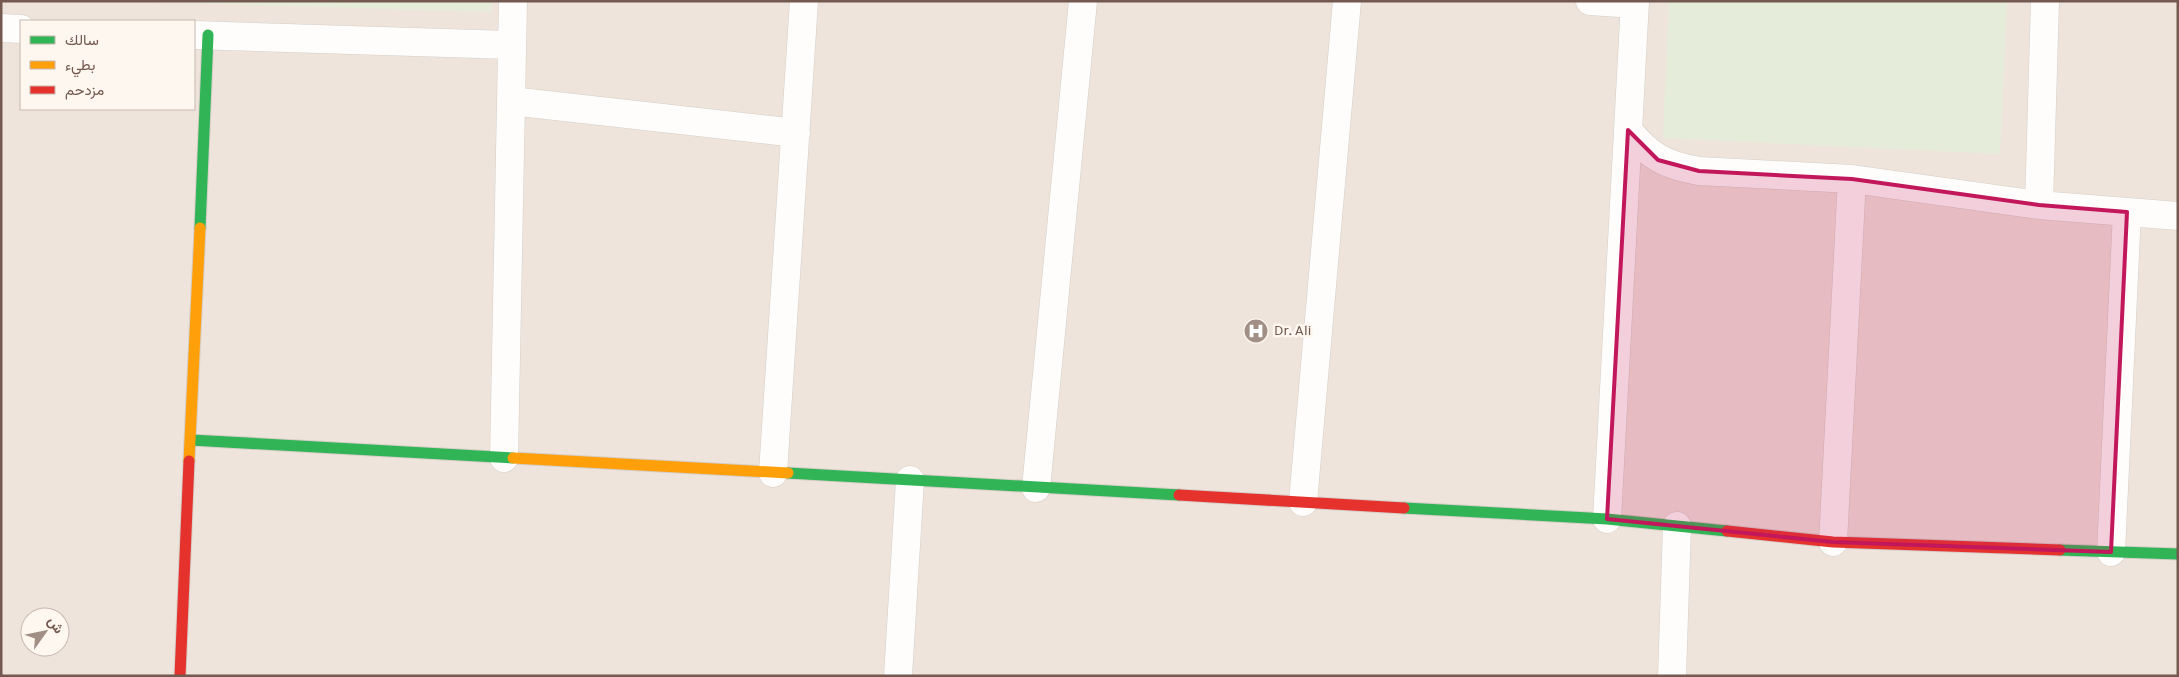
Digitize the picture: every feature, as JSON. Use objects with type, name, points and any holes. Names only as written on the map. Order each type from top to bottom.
[{"type":"street","points":[[504,458],[513,1]]},
{"type":"street","points":[[773,473],[804,1]]},
{"type":"street","points":[[1036,488],[1083,1]]},
{"type":"street","points":[[1303,502],[1347,1]]},
{"type":"street","points":[[1590,1],[1635,3],[1607,519]]},
{"type":"street","points":[[2039,205],[2045,1]]},
{"type":"street","points":[[1,28],[20,29]]},
{"type":"street","points":[[180,676],[191,440],[201,35],[512,45]]},
{"type":"street","points":[[511,101],[796,133]]},
{"type":"street","points":[[1628,130],[1642,147],[1658,160],[1677,167],[1699,171],[1852,179],[2039,205],[2178,216]]},
{"type":"street","points":[[1833,542],[1852,179]]},
{"type":"street","points":[[2111,552],[2127,212]]},
{"type":"street","points":[[191,440],[1607,519],[1833,542],[2178,554]]},
{"type":"street","points":[[898,676],[910,480]]},
{"type":"street","points":[[1672,676],[1677,526]]},
{"type":"highlighted area","points":[[1628,130],[1658,160],[1699,171],[1852,179],[2039,205],[2127,212],[2111,552],[1833,542],[1607,519]]},
{"type":"shaded area","points":[[1,1],[2178,1],[2178,676],[1,676]]},
{"type":"green space","points":[[118,1],[492,1],[491,12]]},
{"type":"green space","points":[[1669,1],[2007,1],[2000,154],[1663,138]]},
{"type":"traffic: fast","points":[[200,228],[208,35]]},
{"type":"traffic: fast","points":[[191,440],[513,458]]},
{"type":"traffic: fast","points":[[788,473],[1179,495]]},
{"type":"traffic: fast","points":[[1404,508],[1607,519],[1727,531]]},
{"type":"traffic: fast","points":[[2060,550],[2178,554]]},
{"type":"traffic: slow","points":[[189,461],[200,228]]},
{"type":"traffic: slow","points":[[513,458],[788,473]]},
{"type":"traffic: jam","points":[[180,676],[189,461]]},
{"type":"traffic: jam","points":[[1179,495],[1404,508]]},
{"type":"traffic: jam","points":[[1727,531],[1833,542],[2060,550]]},
{"type":"place","name":"Dr. Ali","points":[[1256,331]]}]
